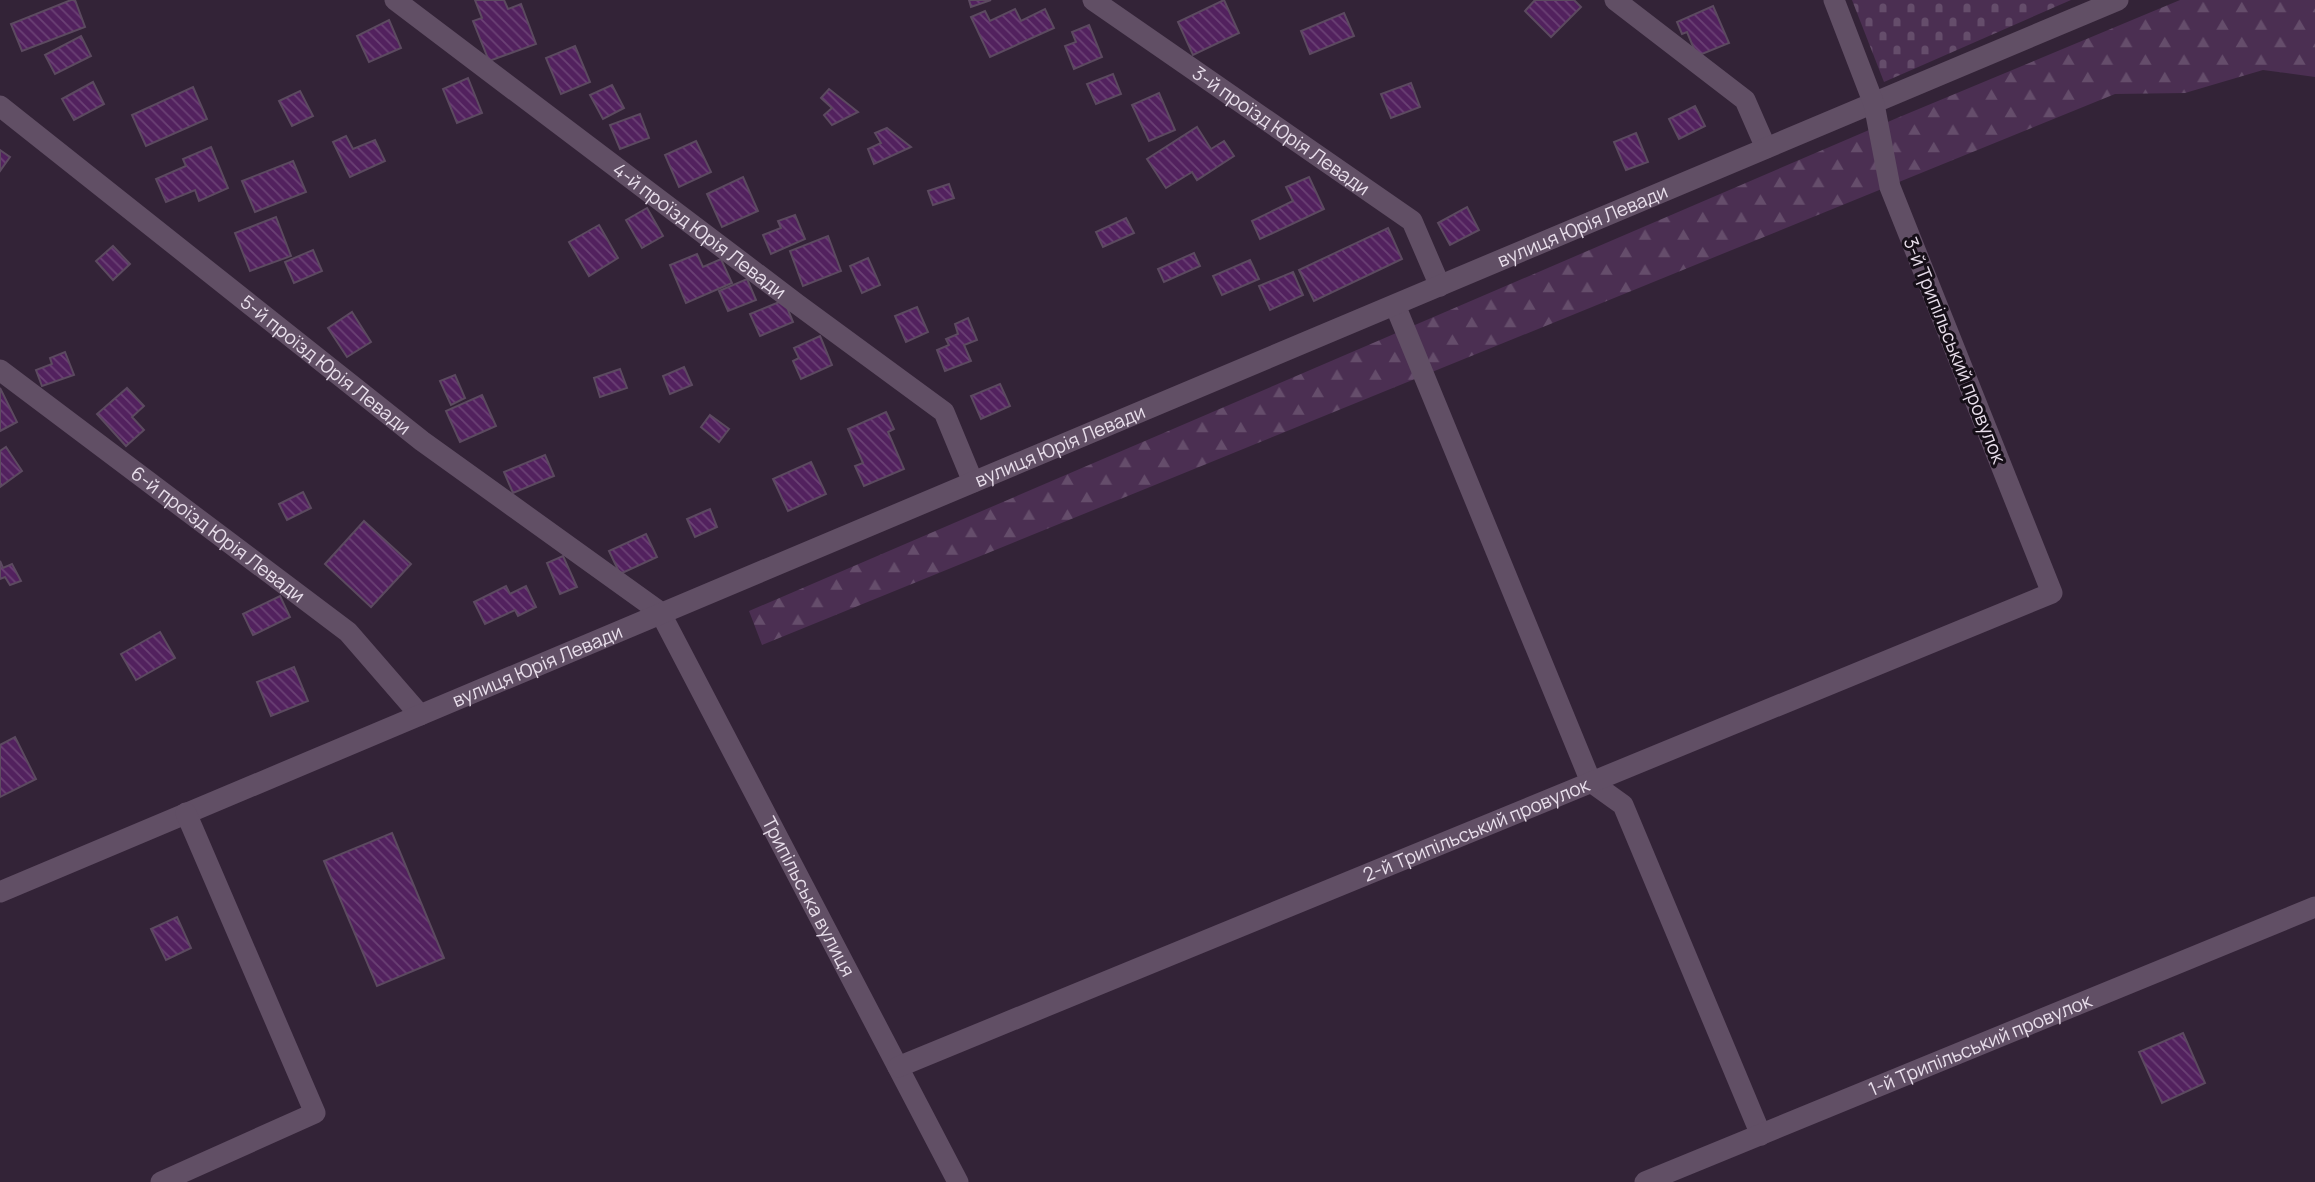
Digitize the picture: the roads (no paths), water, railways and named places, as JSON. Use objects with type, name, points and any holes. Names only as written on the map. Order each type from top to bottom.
[{"type":"street","name":"4-й проїзд Юрія Левади","points":[[395,0],[944,412],[973,482]]},
{"type":"street","name":"3-й проїзд Юрія Левади","points":[[1093,0],[1412,221],[1440,286]]},
{"type":"street","points":[[1615,0],[1745,100],[1766,148]]},
{"type":"street","name":"3-й Трипільський провулок","points":[[1834,0],[1874,104],[1890,187],[2052,593]]},
{"type":"street","name":"вулиця Юрія Левади","points":[[0,892],[2118,0]]},
{"type":"street","name":"5-й проїзд Юрія Левади","points":[[0,106],[422,441],[660,612]]},
{"type":"street","points":[[1395,304],[1591,782],[1623,805],[1760,1135]]},
{"type":"street","name":"6-й проїзд Юрія Левади","points":[[0,370],[348,632],[420,715]]},
{"type":"street","name":"2-й Трипільський провулок","points":[[898,1067],[2052,593]]},
{"type":"street","name":"Трипільська вулиця","points":[[660,612],[958,1182]]},
{"type":"street","points":[[162,1182],[315,1112],[187,813]]},
{"type":"street","name":"1-й Трипільський провулок","points":[[1645,1182],[2315,907]]}]
